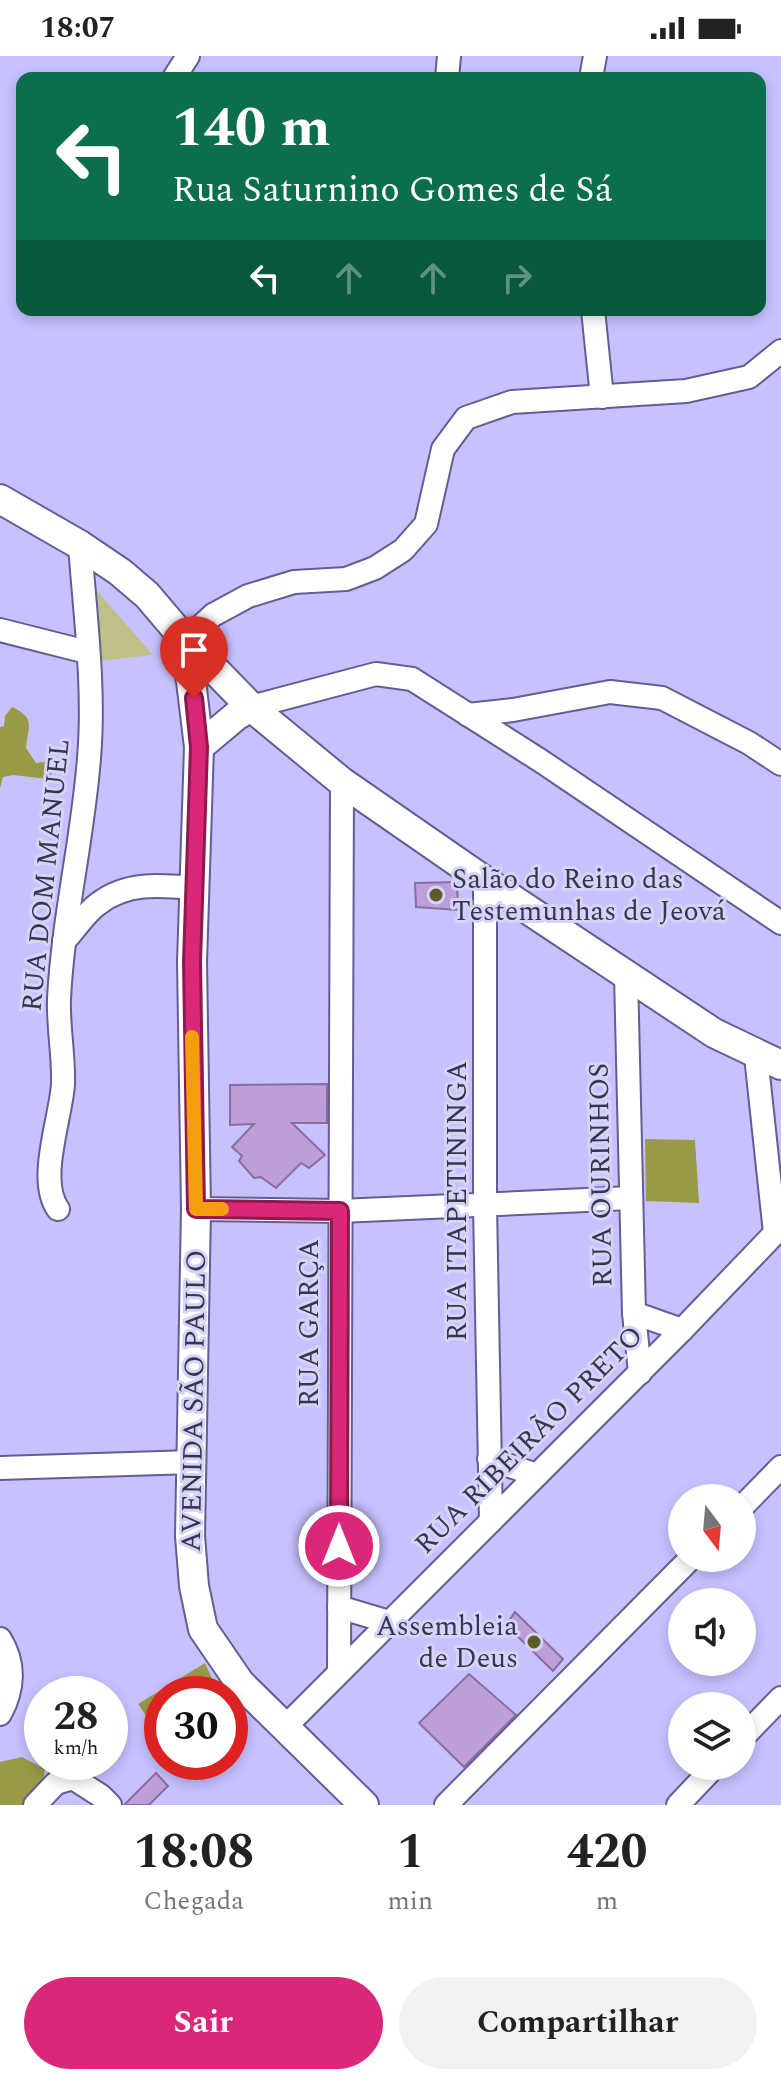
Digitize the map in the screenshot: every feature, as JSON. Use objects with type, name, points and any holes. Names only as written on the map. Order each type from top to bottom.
[{"type":"main road","name":"AVENIDA SÃO PAULO","points":[[0,499],[120,572],[147,595],[184,637],[199,747],[193,888],[192,1082],[196,1209],[190,1536],[194,1586],[203,1629],[240,1683],[364,1805]]},
{"type":"main road","points":[[184,637],[251,707],[342,782],[714,1033],[769,1060]]},
{"type":"main road","points":[[199,747],[251,707]]},
{"type":"street","points":[[594,316],[602,397]]},
{"type":"street","points":[[184,637],[213,615],[248,596],[294,582],[346,579],[375,568],[403,550],[426,524],[443,449],[466,418],[512,402],[686,391],[749,377],[781,351]]},
{"type":"street","name":"RUA DOM MANUEL","points":[[58,1209],[51,1191],[50,1168],[63,1086],[59,1002],[91,719],[80,545]]},
{"type":"street","points":[[0,630],[87,652]]},
{"type":"street","points":[[251,707],[376,674],[412,679],[541,761],[781,923]]},
{"type":"street","points":[[468,715],[610,692],[662,698],[749,743],[781,764]]},
{"type":"street","name":"RUA GARÇA","points":[[339,1671],[342,782]]},
{"type":"street","name":"RUA ITAPETININGA","points":[[485,881],[485,1206],[491,1521]]},
{"type":"street","points":[[64,941],[97,904],[121,891],[139,885],[193,888]]},
{"type":"street","name":"RUA OURINHOS","points":[[626,975],[634,1313],[640,1373]]},
{"type":"street","points":[[769,1060],[761,1092],[778,1230]]},
{"type":"street","points":[[761,1092],[781,1113]]},
{"type":"street","points":[[196,1209],[340,1211],[631,1198]]},
{"type":"street","name":"RUA RIBEIRÃO PRETO","points":[[284,1728],[640,1373],[778,1230]]},
{"type":"street","points":[[634,1313],[682,1330]]},
{"type":"street","points":[[489,1459],[537,1475]]},
{"type":"street","points":[[0,1468],[193,1462]]},
{"type":"street","points":[[756,1493],[781,1467]]},
{"type":"street","points":[[446,1805],[677,1572]]},
{"type":"street","points":[[339,1607],[389,1622]]},
{"type":"street","points":[[0,1639],[10,1661],[11,1678],[9,1696],[0,1714]]},
{"type":"street","points":[[756,1724],[781,1698]]},
{"type":"street","points":[[42,1797],[63,1779],[73,1778],[110,1805]]},
{"type":"street","points":[[678,1805],[702,1780]]},
{"type":"green space","points":[[96,590],[153,655],[99,661]]},
{"type":"shaded area","points":[[12,707],[28,719],[26,748],[36,763],[51,761],[53,771],[48,779],[13,775],[3,777],[0,788],[0,727],[4,726],[5,716]]},
{"type":"shaded area","points":[[645,1139],[695,1140],[699,1203],[646,1201]]},
{"type":"shaded area","points":[[205,1663],[211,1676],[184,1676]]},
{"type":"shaded area","points":[[22,1757],[24,1780],[43,1780],[32,1805],[0,1805],[0,1762]]},
{"type":"building","name":"Salão do Reino das Testemunhas de Jeová","points":[[457,882],[458,910],[416,907],[415,883]]},
{"type":"building","points":[[327,1084],[327,1123],[292,1123],[325,1155],[309,1168],[301,1163],[276,1188],[261,1177],[254,1178],[239,1161],[242,1156],[232,1147],[254,1124],[230,1125],[230,1085]]},
{"type":"building","name":"Assembleia de Deus","points":[[515,1612],[563,1659],[553,1671],[506,1625]]},
{"type":"building","points":[[469,1674],[516,1715],[464,1767],[419,1723]]},
{"type":"building","points":[[149,1780],[162,1780],[168,1786],[149,1805],[124,1805]]},
{"type":"slow traffic","points":[[192,1037],[196,1209],[222,1209]]},
{"type":"place","name":"Salão do Reino das Testemunhas de Jeová","points":[[436,895]]},
{"type":"place","name":"Assembleia de Deus","points":[[534,1642]]},
{"type":"route","points":[[194,698],[199,747],[192,962],[196,1209],[340,1211],[339,1546]]}]
